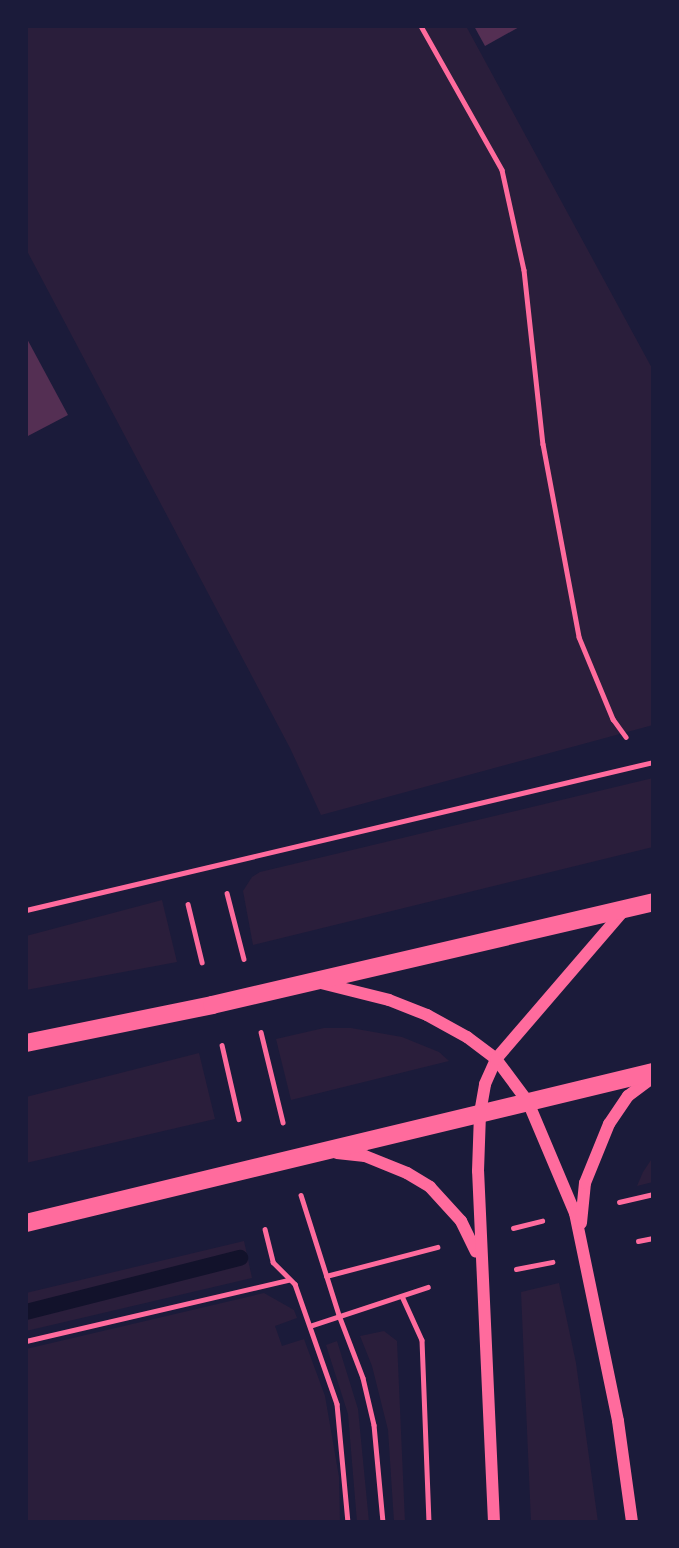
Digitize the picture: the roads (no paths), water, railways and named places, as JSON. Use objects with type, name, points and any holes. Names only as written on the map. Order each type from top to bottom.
[{"type":"main road","points":[[26,1043],[314,982],[653,902]]},
{"type":"main road","points":[[26,1223],[528,1102],[653,1075]]},
{"type":"street","points":[[494,1522],[478,1171],[480,1114],[485,1084],[496,1059],[626,908]]},
{"type":"street","points":[[314,982],[389,1000],[427,1015],[467,1038],[496,1059],[528,1102],[575,1213],[618,1421],[632,1522]]},
{"type":"street","points":[[583,1254],[581,1211],[585,1182],[594,1156],[609,1124],[628,1096],[653,1075]]},
{"type":"street","points":[[323,1152],[365,1156],[408,1173],[430,1187],[461,1221],[472,1238],[482,1276]]},
{"type":"lane","points":[[26,910],[181,876],[653,762]]},
{"type":"waterway","points":[[26,1312],[240,1258]]}]
